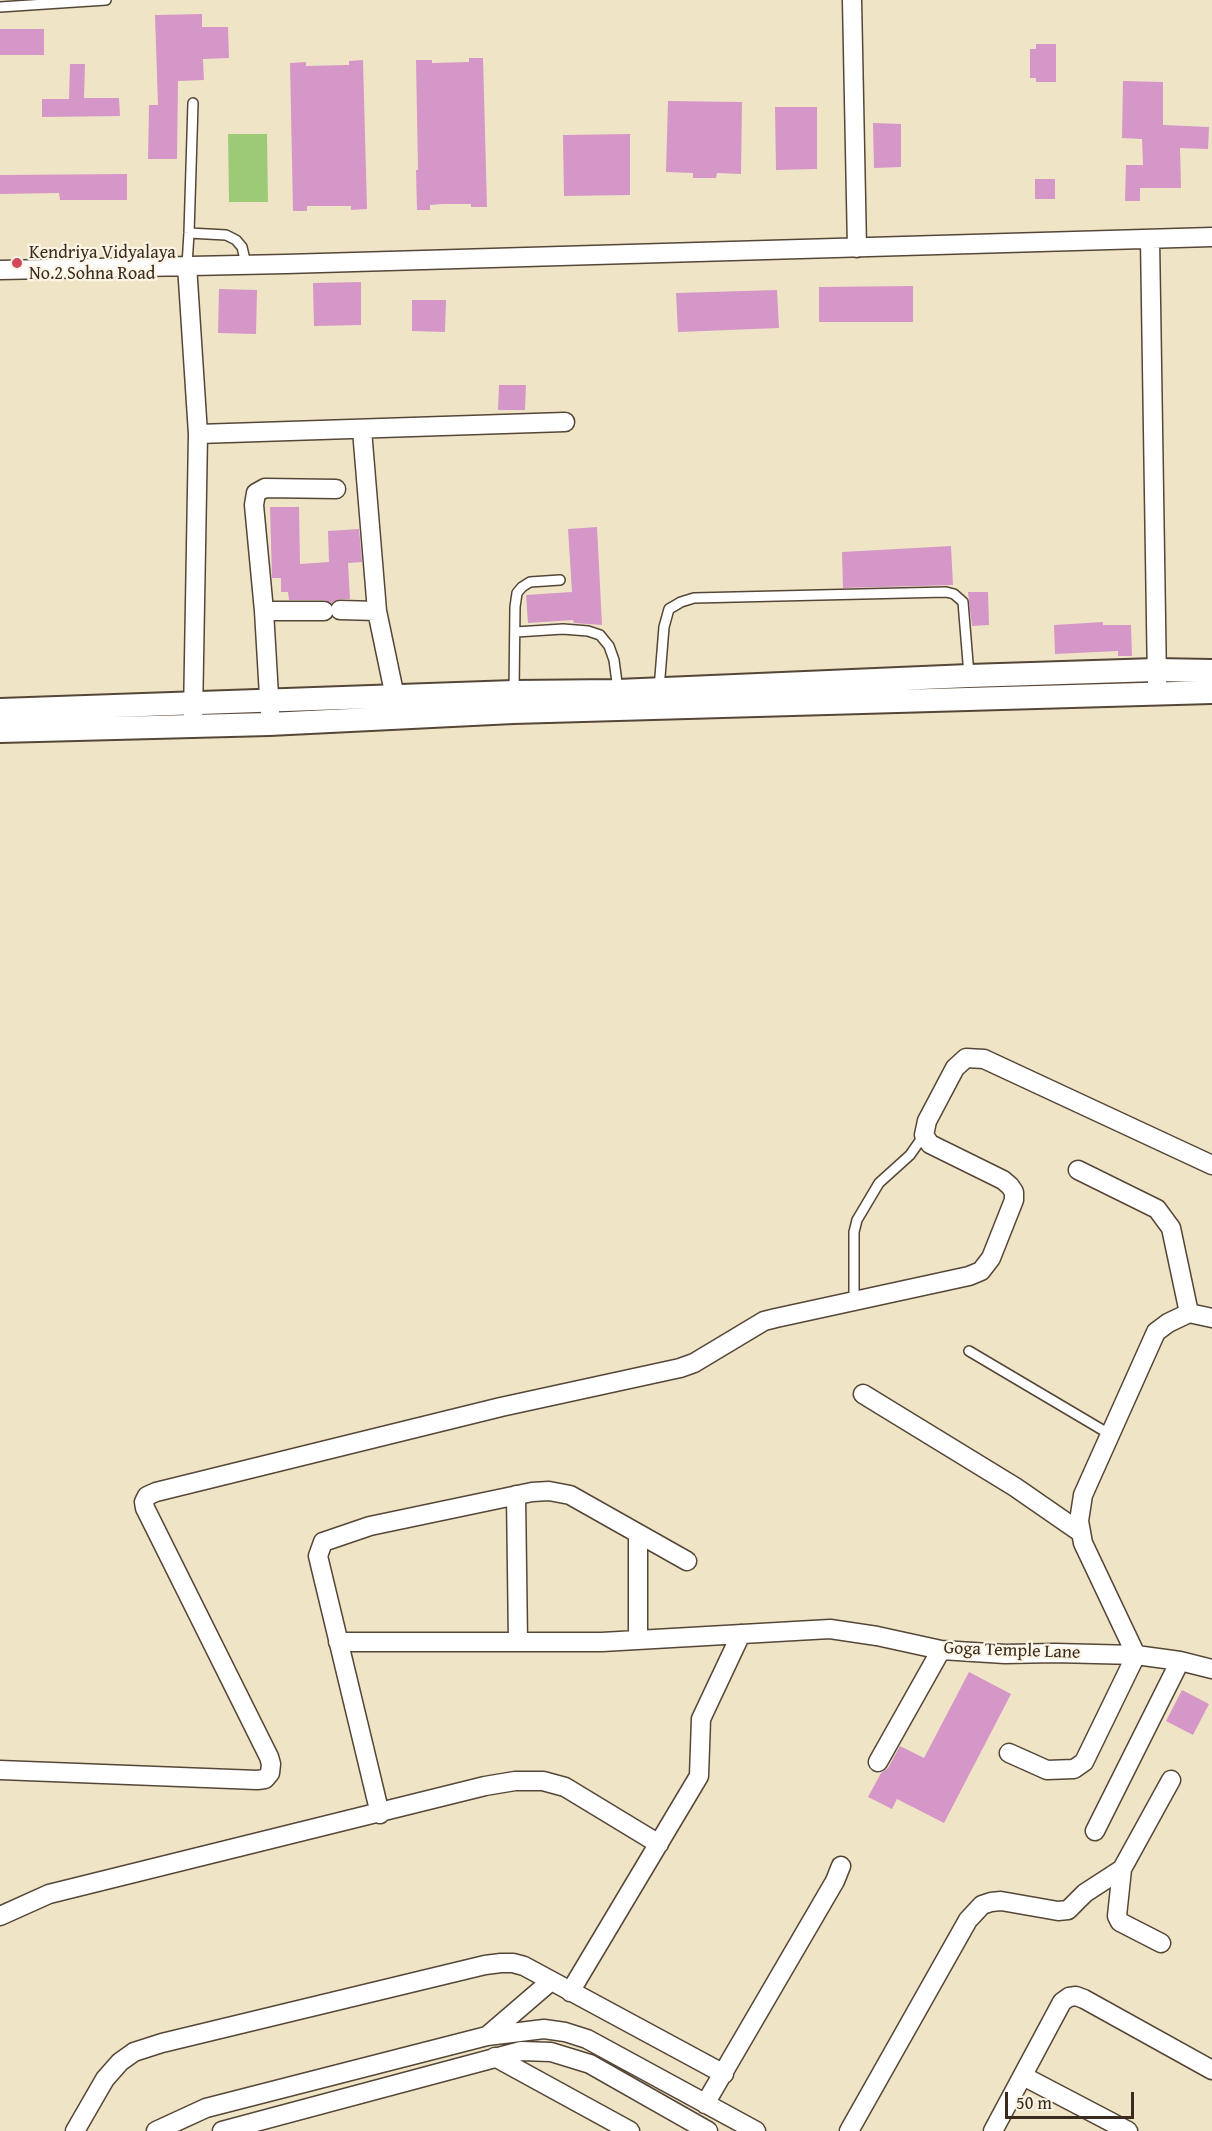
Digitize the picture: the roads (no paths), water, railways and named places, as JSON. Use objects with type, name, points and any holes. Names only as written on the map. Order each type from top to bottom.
[{"type":"street","points":[[852,0],[857,248]]},
{"type":"street","points":[[0,270],[1212,237]]},
{"type":"street","points":[[1150,239],[1157,681]]},
{"type":"street","points":[[187,266],[198,434],[193,713]]},
{"type":"street","points":[[198,434],[565,422]]},
{"type":"street","points":[[362,430],[377,612],[395,697]]},
{"type":"street","points":[[270,712],[264,611],[254,505],[256,493],[265,488],[336,489]]},
{"type":"street","points":[[264,611],[377,612]]},
{"type":"street","points":[[0,710],[270,712],[1157,681],[1212,671]]},
{"type":"street","points":[[270,712],[395,697],[513,702],[659,688],[969,676],[1157,681],[1212,692]]},
{"type":"street","points":[[0,730],[193,713]]},
{"type":"street","points":[[0,1770],[257,1780],[265,1779],[270,1773],[269,1757],[145,1509],[144,1502],[147,1496],[501,1407],[680,1368],[694,1363],[764,1321],[969,1276],[981,1270],[991,1258],[1014,1200],[1014,1192],[1003,1180],[930,1144],[924,1135],[927,1121],[955,1068],[966,1058],[984,1059],[1212,1165]]},
{"type":"street","points":[[1078,1170],[1157,1209],[1171,1228],[1189,1313]]},
{"type":"street","points":[[1009,1753],[1047,1770],[1074,1769],[1084,1762],[1136,1656],[1083,1543],[1079,1521],[1083,1495],[1156,1332],[1168,1323],[1189,1313],[1212,1318]]},
{"type":"street","points":[[863,1395],[1014,1487],[1080,1532]]},
{"type":"street","points":[[380,1814],[318,1556],[323,1542],[370,1526],[516,1495],[549,1491],[570,1495],[687,1561]]},
{"type":"street","points":[[516,1495],[518,1642]]},
{"type":"street","points":[[638,1533],[638,1640]]},
{"type":"street","name":"Goga Temple Lane","points":[[339,1642],[638,1640],[830,1629],[877,1636],[941,1650],[1005,1654],[1136,1656],[1180,1661],[1212,1669]]},
{"type":"street","points":[[570,1992],[699,1776],[701,1719],[741,1634]]},
{"type":"street","points":[[878,1762],[941,1650]]},
{"type":"street","points":[[1095,1832],[1180,1661]]},
{"type":"street","points":[[1161,1944],[1120,1922],[1117,1916],[1122,1869],[1171,1780]]},
{"type":"street","points":[[0,1916],[50,1894],[380,1814],[485,1786],[515,1781],[543,1781],[565,1787],[659,1844]]},
{"type":"street","points":[[705,2104],[835,1881],[841,1866]]},
{"type":"street","points":[[849,2131],[952,1946],[968,1920],[982,1905],[1001,1901],[1059,1911],[1068,1910],[1085,1893],[1122,1869]]},
{"type":"street","points":[[75,2131],[105,2079],[120,2062],[134,2052],[485,1965],[513,1963],[524,1966],[724,2074]]},
{"type":"street","points":[[487,2036],[551,1981]]},
{"type":"street","points":[[993,2131],[1062,2002],[1076,1995],[1212,2070]]},
{"type":"street","points":[[156,2131],[206,2108],[487,2036],[544,2029],[565,2032],[587,2039],[756,2131]]},
{"type":"street","points":[[222,2131],[521,2051],[551,2052],[590,2064],[708,2131]]},
{"type":"street","points":[[495,2057],[630,2131]]},
{"type":"street","points":[[1023,2076],[1128,2131]]},
{"type":"lane","points":[[0,7],[106,0]]},
{"type":"lane","points":[[187,266],[193,103]]},
{"type":"lane","points":[[189,233],[226,235],[236,240],[242,247],[246,264]]},
{"type":"lane","points":[[513,702],[517,593],[531,582],[560,580]]},
{"type":"lane","points":[[659,688],[664,627],[669,609],[694,598],[935,592],[954,594],[963,602],[969,676]]},
{"type":"lane","points":[[516,632],[563,629],[588,631],[600,635],[609,646],[614,660],[618,691]]},
{"type":"lane","points":[[854,1301],[853,1247],[857,1220],[879,1183],[910,1155],[924,1135]]},
{"type":"lane","points":[[969,1351],[1110,1435]]},
{"type":"place","name":"Kendriya Vidyalaya No.2 Sohna Road","points":[[17,263]]}]
